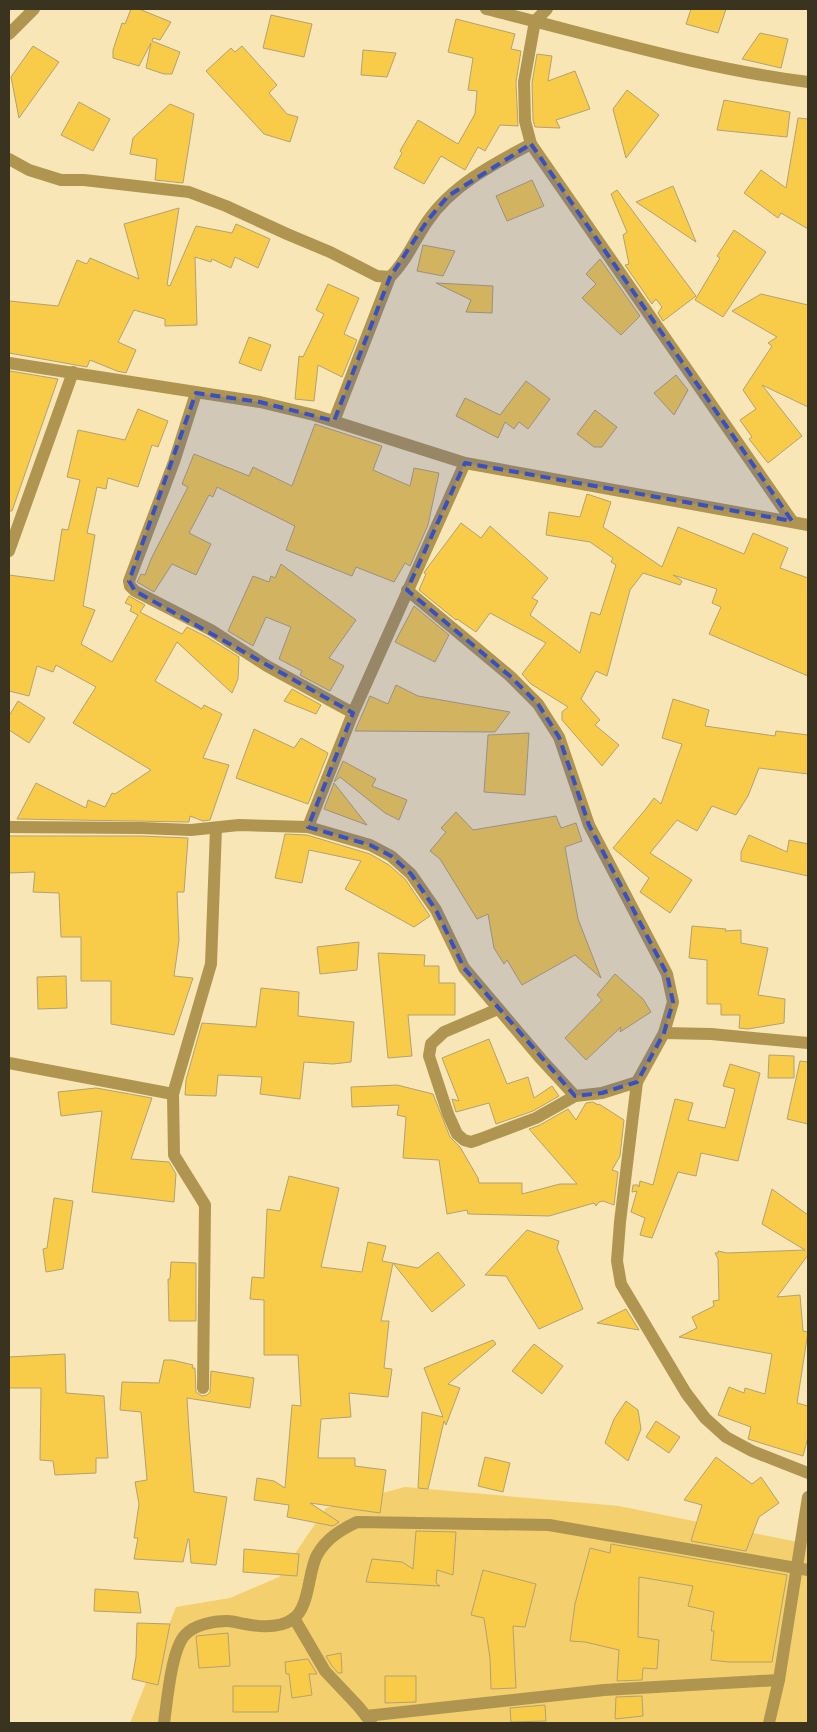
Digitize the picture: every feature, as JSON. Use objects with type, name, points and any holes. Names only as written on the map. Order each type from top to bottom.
[{"type":"street","points":[[9,34],[34,9]]},
{"type":"street","points":[[486,9],[662,54],[777,78],[808,82]]},
{"type":"street","points":[[547,9],[535,21],[524,82],[524,121],[531,144],[792,522]]},
{"type":"street","points":[[334,421],[390,277],[399,268],[427,222],[448,196],[502,159],[531,144]]},
{"type":"street","points":[[9,159],[29,170],[61,180],[84,180],[189,192],[226,206],[330,252],[377,276],[390,277]]},
{"type":"street","points":[[9,363],[260,402],[314,415],[464,463],[808,526]]},
{"type":"street","points":[[9,551],[73,372]]},
{"type":"street","points":[[196,392],[174,462],[129,581],[130,586],[136,591],[212,630],[267,666],[353,713]]},
{"type":"street","points":[[308,828],[353,713],[464,463]]},
{"type":"street","points":[[407,590],[510,676],[538,704],[559,737],[589,825],[667,974],[672,1002],[664,1033],[637,1082],[620,1222],[617,1261],[621,1284],[686,1393],[705,1418],[726,1437],[808,1473]]},
{"type":"street","points":[[9,827],[190,830],[239,825],[308,828],[370,845],[391,856],[411,874],[436,910],[464,968],[575,1096]]},
{"type":"street","points":[[203,1388],[205,1205],[174,1155],[173,1094],[211,964],[216,828]]},
{"type":"street","points":[[498,1009],[444,1032],[431,1044],[429,1056],[448,1114],[457,1134],[464,1140],[471,1142],[536,1118],[575,1096],[602,1093],[637,1082]]},
{"type":"street","points":[[664,1033],[711,1034],[808,1043]]},
{"type":"street","points":[[9,1063],[173,1094]]},
{"type":"street","points":[[769,1723],[802,1569],[808,1497]]},
{"type":"street","points":[[164,1723],[176,1653],[184,1636],[197,1626],[226,1621],[256,1626],[275,1626],[294,1618],[302,1606],[308,1590],[316,1557],[326,1542],[340,1530],[357,1522],[549,1525],[802,1569]]},
{"type":"street","points":[[294,1618],[324,1671],[369,1720],[604,1690],[779,1680]]},
{"type":"highlighted area","points":[[531,144],[792,521],[465,463],[407,590],[510,676],[538,704],[559,737],[589,825],[667,974],[673,1002],[664,1033],[637,1082],[602,1093],[575,1096],[464,968],[436,910],[411,874],[391,856],[370,845],[308,827],[353,713],[135,591],[129,581],[196,393],[260,402],[334,421],[390,277],[427,221],[448,196]]},
{"type":"shaded area","points":[[405,1487],[619,1506],[808,1544],[808,1723],[130,1723],[176,1607],[230,1598],[279,1577],[326,1508]]},
{"type":"building","points":[[131,9],[139,9],[171,22],[160,40],[153,38],[152,41],[180,52],[172,74],[164,74],[146,68],[151,43],[139,66],[113,58],[113,50],[122,23],[125,24]]},
{"type":"building","points":[[691,9],[726,9],[718,33],[686,24]]},
{"type":"building","points":[[271,15],[312,24],[304,57],[263,48]]},
{"type":"building","points":[[456,19],[515,34],[511,49],[521,51],[516,82],[518,126],[500,125],[485,151],[478,147],[465,170],[441,156],[424,184],[394,168],[402,153],[400,151],[418,120],[458,144],[475,114],[477,91],[468,90],[473,58],[448,52]]},
{"type":"building","points":[[760,33],[788,39],[781,68],[742,59]]},
{"type":"building","points":[[33,46],[59,62],[19,118],[11,77]]},
{"type":"building","points":[[242,46],[277,85],[269,93],[287,114],[298,117],[290,142],[264,134],[206,71],[231,48],[235,52]]},
{"type":"building","points":[[363,50],[396,53],[387,77],[361,75]]},
{"type":"building","points":[[537,54],[552,56],[548,81],[575,71],[590,109],[556,120],[560,128],[535,127],[533,120],[532,83]]},
{"type":"building","points":[[627,90],[659,115],[626,158],[613,109]]},
{"type":"building","points":[[724,100],[790,112],[787,137],[717,130]]},
{"type":"building","points":[[79,102],[110,119],[93,151],[61,135]]},
{"type":"building","points":[[170,104],[194,114],[183,183],[155,180],[157,159],[130,154],[133,138]]},
{"type":"building","points":[[798,118],[808,119],[808,229],[781,213],[778,218],[744,193],[761,170],[786,188]]},
{"type":"building","points":[[532,180],[544,206],[507,221],[496,196]]},
{"type":"building","points":[[673,186],[696,242],[636,202]]},
{"type":"building","points":[[617,190],[696,296],[663,321],[658,313],[662,307],[656,299],[652,304],[625,265],[629,264],[623,235],[627,232],[611,194]]},
{"type":"building","points":[[179,208],[167,285],[170,286],[196,226],[232,233],[236,224],[270,239],[258,268],[235,257],[231,268],[212,259],[211,262],[195,257],[197,325],[165,326],[165,319],[134,310],[118,342],[136,350],[126,373],[90,360],[87,367],[9,353],[9,301],[58,306],[77,260],[87,264],[90,258],[139,279],[124,224]]},
{"type":"building","points":[[734,230],[766,252],[723,317],[695,300],[720,258],[717,256]]},
{"type":"building","points":[[423,245],[455,251],[443,276],[417,271]]},
{"type":"building","points":[[600,259],[640,316],[621,335],[582,298],[596,284],[586,274]]},
{"type":"building","points":[[436,283],[493,286],[492,313],[466,312],[471,300]]},
{"type":"building","points":[[328,284],[359,298],[344,334],[357,340],[342,377],[318,365],[314,401],[295,399],[299,356],[303,357],[324,314],[316,310]]},
{"type":"building","points":[[761,294],[808,305],[808,407],[762,385],[802,436],[768,463],[749,439],[752,437],[740,420],[756,409],[743,390],[772,346],[768,343],[777,337],[732,311]]},
{"type":"building","points":[[249,337],[271,345],[261,371],[239,363]]},
{"type":"building","points":[[10,371],[58,379],[12,511],[9,511]]},
{"type":"building","points":[[676,375],[688,390],[674,415],[654,393]]},
{"type":"building","points":[[526,381],[550,399],[528,429],[519,422],[514,429],[505,422],[498,438],[456,416],[465,398],[500,415]]},
{"type":"building","points":[[138,409],[168,421],[158,447],[152,445],[138,487],[108,478],[106,489],[97,487],[87,533],[95,535],[83,606],[95,610],[81,644],[112,662],[138,615],[130,611],[132,606],[125,603],[129,596],[145,605],[140,612],[182,634],[187,627],[239,657],[238,679],[232,693],[177,642],[155,681],[202,709],[204,705],[222,714],[203,758],[229,765],[210,820],[203,821],[190,816],[189,822],[17,819],[36,783],[86,808],[88,800],[105,807],[112,793],[115,794],[151,770],[73,723],[96,687],[56,665],[53,672],[37,666],[29,696],[9,691],[9,575],[54,581],[62,529],[68,530],[80,480],[67,477],[78,430],[125,440]]},
{"type":"building","points":[[595,410],[617,427],[602,447],[594,447],[577,434]]},
{"type":"building","points":[[315,424],[382,446],[373,470],[410,486],[414,468],[439,473],[428,525],[410,566],[405,563],[394,582],[356,567],[352,576],[286,550],[295,526],[217,487],[213,497],[209,495],[189,533],[211,544],[196,575],[172,564],[154,592],[137,582],[141,574],[145,575],[151,559],[188,487],[182,484],[194,454],[249,476],[253,467],[292,486]]},
{"type":"building","points":[[587,494],[611,502],[603,527],[662,567],[678,527],[744,554],[753,533],[788,548],[780,568],[808,578],[808,676],[709,634],[721,607],[712,603],[717,589],[673,575],[682,581],[680,585],[643,573],[630,590],[607,676],[596,671],[581,699],[600,720],[595,725],[619,745],[602,766],[562,720],[562,712],[568,707],[531,684],[522,674],[546,643],[490,613],[476,632],[456,620],[419,590],[426,574],[424,573],[425,571],[461,523],[481,538],[490,526],[548,578],[532,598],[538,601],[530,615],[580,653],[591,612],[600,615],[616,565],[611,562],[613,558],[590,542],[546,535],[549,512],[580,517]]},
{"type":"building","points":[[281,564],[356,620],[329,658],[344,666],[330,691],[300,675],[302,671],[279,659],[291,627],[266,617],[253,646],[228,631],[253,576],[269,582],[271,576],[275,578]]},
{"type":"building","points":[[414,606],[449,635],[435,662],[395,642]]},
{"type":"building","points":[[396,685],[418,696],[510,712],[495,732],[355,731],[370,696],[388,704]]},
{"type":"building","points":[[292,689],[321,705],[316,714],[284,701]]},
{"type":"building","points":[[673,699],[709,710],[705,726],[775,736],[776,731],[808,735],[808,774],[759,768],[748,796],[736,815],[712,806],[697,831],[677,820],[650,853],[692,880],[670,913],[640,892],[649,878],[613,848],[654,798],[661,804],[682,744],[662,738]]},
{"type":"building","points":[[18,701],[45,718],[29,743],[9,730],[9,716]]},
{"type":"building","points":[[254,729],[294,748],[301,738],[328,753],[308,804],[236,778]]},
{"type":"building","points":[[529,733],[525,795],[484,792],[488,735]]},
{"type":"building","points":[[343,761],[376,779],[372,786],[407,800],[399,820],[385,813],[340,777],[334,782]]},
{"type":"building","points":[[334,783],[367,825],[324,809]]},
{"type":"building","points":[[456,812],[473,830],[556,816],[561,828],[576,823],[582,841],[565,847],[578,919],[601,978],[575,955],[522,985],[507,960],[504,964],[494,948],[488,914],[477,919],[440,859],[430,851],[446,832],[441,828]]},
{"type":"building","points":[[285,834],[307,835],[370,854],[389,865],[405,879],[430,916],[414,927],[345,889],[361,861],[309,850],[302,883],[275,878]]},
{"type":"building","points":[[749,835],[787,852],[789,840],[808,844],[808,876],[741,861],[741,852]]},
{"type":"building","points":[[9,836],[188,838],[184,892],[177,892],[179,940],[174,976],[193,978],[174,1035],[111,1024],[111,981],[81,981],[81,937],[61,937],[59,893],[33,892],[35,872],[9,873]]},
{"type":"building","points":[[692,926],[726,929],[725,931],[741,930],[741,943],[768,948],[758,995],[785,999],[784,1023],[748,1029],[739,1028],[740,1015],[721,1015],[721,1004],[707,1004],[707,960],[689,958]]},
{"type":"building","points":[[359,942],[357,970],[320,974],[317,947]]},
{"type":"building","points":[[378,953],[425,955],[424,966],[439,966],[439,983],[455,983],[455,1015],[408,1015],[412,1056],[388,1058]]},
{"type":"building","points":[[615,974],[643,999],[651,1012],[620,1032],[621,1027],[586,1060],[565,1038],[602,1000],[597,995]]},
{"type":"building","points":[[66,976],[67,1008],[38,1009],[37,977]]},
{"type":"building","points":[[261,988],[299,992],[298,1016],[354,1022],[351,1062],[333,1064],[304,1062],[300,1099],[260,1094],[262,1077],[218,1075],[216,1096],[185,1095],[186,1080],[202,1023],[256,1027]]},
{"type":"building","points":[[489,1039],[507,1084],[528,1077],[534,1098],[552,1086],[559,1096],[533,1111],[496,1124],[489,1103],[456,1112],[452,1099],[459,1101],[442,1058]]},
{"type":"building","points":[[769,1055],[794,1056],[794,1078],[768,1078]]},
{"type":"building","points":[[800,1061],[808,1062],[808,1124],[787,1119]]},
{"type":"building","points":[[730,1064],[760,1073],[738,1161],[701,1153],[696,1176],[678,1172],[652,1238],[640,1235],[645,1218],[631,1212],[637,1191],[632,1192],[633,1185],[638,1185],[639,1187],[640,1181],[653,1185],[675,1099],[693,1103],[688,1120],[725,1128],[735,1089],[723,1086]]},
{"type":"building","points":[[397,1085],[433,1094],[450,1137],[460,1147],[479,1183],[522,1183],[522,1194],[560,1184],[577,1184],[529,1129],[568,1109],[576,1120],[586,1103],[593,1102],[599,1104],[624,1120],[620,1156],[612,1170],[618,1172],[614,1205],[603,1201],[599,1202],[596,1206],[594,1203],[549,1216],[468,1214],[467,1210],[447,1214],[439,1160],[403,1158],[406,1117],[397,1115],[399,1105],[352,1107],[351,1087]]},
{"type":"building","points":[[96,1088],[152,1098],[131,1159],[169,1162],[176,1174],[174,1202],[92,1192],[102,1111],[61,1116],[58,1092]]},
{"type":"building","points":[[289,1176],[339,1188],[321,1267],[362,1272],[368,1242],[386,1246],[382,1261],[393,1263],[381,1321],[389,1321],[384,1368],[392,1369],[388,1397],[349,1393],[351,1417],[321,1419],[318,1458],[355,1458],[355,1466],[386,1470],[380,1513],[310,1503],[339,1522],[333,1526],[287,1517],[289,1505],[254,1500],[257,1478],[274,1481],[285,1488],[292,1405],[301,1406],[298,1355],[264,1355],[264,1300],[250,1299],[252,1277],[264,1278],[267,1209],[280,1211]]},
{"type":"building","points":[[772,1189],[808,1215],[808,1255],[777,1297],[800,1295],[803,1331],[808,1332],[797,1403],[808,1406],[808,1437],[803,1456],[748,1439],[751,1427],[718,1415],[729,1387],[744,1393],[745,1388],[765,1394],[772,1354],[679,1337],[697,1328],[692,1317],[714,1306],[713,1301],[719,1300],[718,1259],[715,1253],[718,1253],[718,1251],[727,1253],[805,1250],[762,1224]]},
{"type":"building","points":[[54,1198],[73,1201],[63,1269],[46,1272],[43,1249],[47,1248]]},
{"type":"building","points":[[527,1230],[559,1241],[557,1248],[583,1309],[539,1329],[506,1276],[485,1275]]},
{"type":"building","points":[[438,1252],[465,1285],[432,1312],[393,1263],[418,1268]]},
{"type":"building","points":[[171,1262],[196,1263],[196,1321],[169,1321],[168,1279],[170,1279]]},
{"type":"building","points":[[626,1309],[639,1330],[597,1323]]},
{"type":"building","points":[[493,1340],[496,1344],[448,1384],[460,1388],[446,1425],[444,1421],[428,1489],[418,1488],[422,1412],[443,1417],[424,1368]]},
{"type":"building","points":[[534,1344],[563,1366],[542,1394],[512,1371]]},
{"type":"building","points":[[65,1354],[66,1393],[104,1396],[108,1458],[96,1458],[96,1473],[55,1475],[53,1461],[40,1460],[41,1388],[9,1388],[9,1357]]},
{"type":"building","points":[[164,1360],[193,1365],[192,1368],[195,1368],[196,1392],[202,1396],[210,1392],[211,1371],[254,1378],[250,1408],[187,1398],[194,1492],[227,1497],[216,1565],[191,1563],[189,1539],[183,1562],[134,1559],[138,1538],[134,1538],[139,1504],[135,1482],[147,1480],[141,1412],[120,1410],[122,1382],[159,1383]]},
{"type":"building","points":[[626,1401],[638,1410],[641,1429],[628,1461],[605,1443],[614,1419]]},
{"type":"building","points":[[656,1421],[680,1437],[669,1453],[646,1437]]},
{"type":"building","points":[[485,1457],[510,1463],[503,1492],[478,1486]]},
{"type":"building","points":[[716,1457],[752,1484],[761,1477],[779,1503],[759,1517],[746,1551],[691,1541],[702,1505],[684,1500]]},
{"type":"building","points":[[416,1531],[456,1532],[453,1575],[437,1570],[436,1583],[440,1586],[366,1582],[372,1559],[402,1562],[413,1569]]},
{"type":"building","points":[[611,1544],[787,1575],[772,1662],[711,1660],[714,1631],[711,1631],[714,1612],[688,1606],[693,1586],[639,1577],[638,1637],[659,1640],[657,1669],[643,1668],[642,1680],[617,1681],[619,1650],[585,1642],[570,1641],[575,1604],[590,1548],[610,1553]]},
{"type":"building","points":[[244,1549],[299,1554],[297,1576],[243,1572]]},
{"type":"building","points":[[483,1570],[536,1584],[525,1627],[513,1626],[516,1688],[491,1689],[490,1658],[484,1618],[471,1615]]},
{"type":"building","points":[[95,1589],[138,1592],[141,1613],[94,1611]]},
{"type":"building","points":[[137,1623],[170,1624],[158,1685],[132,1679],[136,1657]]},
{"type":"building","points":[[228,1633],[230,1666],[199,1668],[196,1636]]},
{"type":"building","points":[[341,1653],[342,1673],[338,1673],[326,1656]]},
{"type":"building","points":[[308,1659],[317,1674],[309,1674],[312,1695],[292,1698],[289,1674],[286,1674],[285,1662]]},
{"type":"building","points":[[385,1676],[416,1676],[416,1702],[385,1703]]},
{"type":"building","points":[[233,1686],[281,1686],[278,1712],[233,1712]]},
{"type":"building","points":[[642,1696],[643,1716],[615,1719],[616,1697]]},
{"type":"building","points":[[545,1705],[546,1721],[511,1722],[510,1708]]}]
